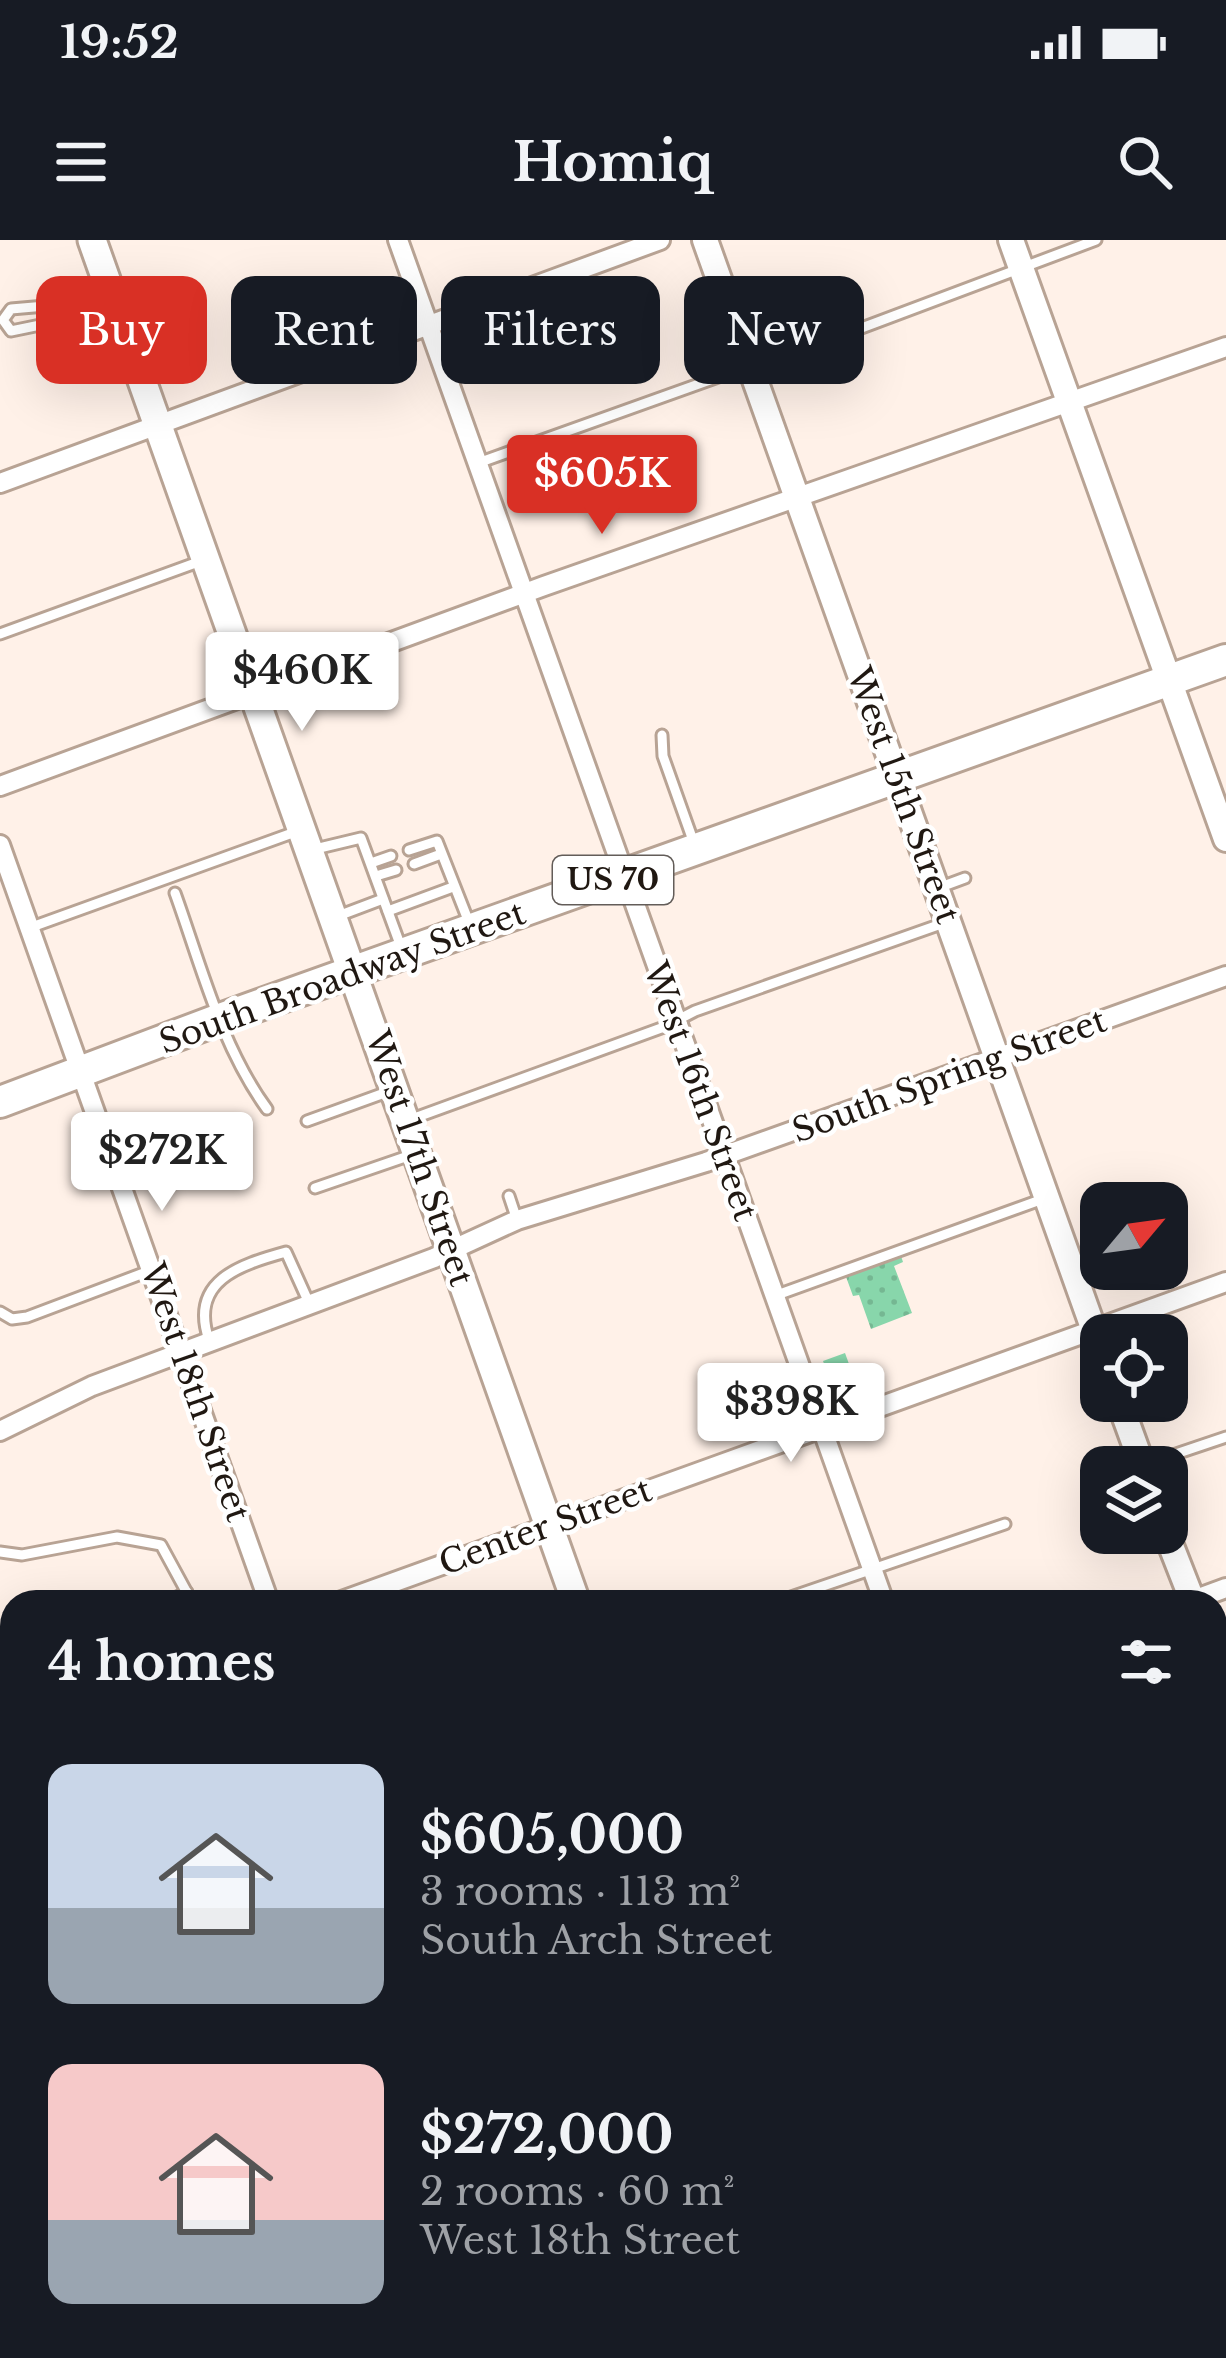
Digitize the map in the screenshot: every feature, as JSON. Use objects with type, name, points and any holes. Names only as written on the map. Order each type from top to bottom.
[{"type":"main road","name":"West 17th Street","points":[[92,240],[105,276]]},
{"type":"main road","name":"West 17th Street","points":[[143,384],[572,1590]]},
{"type":"main road","name":"South Broadway Street","points":[[0,1102],[1226,660]]},
{"type":"street","name":"West 16th Street","points":[[398,240],[880,1590]]},
{"type":"street","points":[[0,482],[660,240]]},
{"type":"street","name":"West 15th Street","points":[[705,240],[718,276]]},
{"type":"street","points":[[1011,240],[1225,831]]},
{"type":"street","points":[[0,786],[524,594],[1226,347]]},
{"type":"street","name":"West 15th Street","points":[[756,384],[1088,1314]]},
{"type":"street","name":"West 18th Street","points":[[0,844],[265,1590]]},
{"type":"street","name":"South Spring Street","points":[[0,1431],[92,1386],[452,1250],[517,1220],[725,1155],[1226,976]]},
{"type":"street","name":"Center Street","points":[[1154,1314],[1226,1282]]},
{"type":"street","name":"Center Street","points":[[371,1590],[823,1425],[1080,1344]]},
{"type":"street","points":[[1174,1554],[1187,1590]]},
{"type":"lane","points":[[864,325],[1096,240]]},
{"type":"lane","points":[[36,307],[11,309],[3,320],[11,331],[36,328]]},
{"type":"lane","points":[[478,464],[705,384]]},
{"type":"lane","points":[[0,634],[206,560]]},
{"type":"lane","points":[[662,735],[663,756],[697,851]]},
{"type":"lane","points":[[28,928],[307,840],[361,838],[404,954]]},
{"type":"lane","points":[[409,850],[436,841],[472,930]]},
{"type":"lane","points":[[414,864],[441,854]]},
{"type":"lane","points":[[370,863],[391,856]]},
{"type":"lane","points":[[376,876],[396,870]]},
{"type":"lane","points":[[938,888],[965,878]]},
{"type":"lane","points":[[388,911],[453,887]]},
{"type":"lane","points":[[175,893],[220,1019],[244,1074],[267,1109]]},
{"type":"lane","points":[[335,917],[383,899]]},
{"type":"lane","points":[[406,1121],[694,1011],[950,922]]},
{"type":"lane","points":[[307,1121],[395,1090]]},
{"type":"lane","points":[[315,1188],[416,1153]]},
{"type":"lane","points":[[509,1196],[517,1220]]},
{"type":"lane","points":[[775,1296],[1048,1197]]},
{"type":"lane","points":[[209,1340],[203,1320],[206,1301],[220,1279],[264,1258],[286,1252],[309,1303]]},
{"type":"lane","points":[[0,1312],[12,1319],[27,1317],[154,1269]]},
{"type":"lane","points":[[758,1403],[772,1443]]},
{"type":"lane","points":[[1188,1450],[1226,1437]]},
{"type":"lane","points":[[812,1590],[1005,1524]]},
{"type":"lane","points":[[0,1552],[22,1555],[116,1537],[161,1545],[185,1590]]},
{"type":"green space","points":[[900,1253],[903,1262],[894,1266],[912,1313],[871,1329],[859,1295],[853,1296],[845,1274]]},
{"type":"green space","points":[[845,1353],[857,1386],[836,1395],[823,1361]]}]
